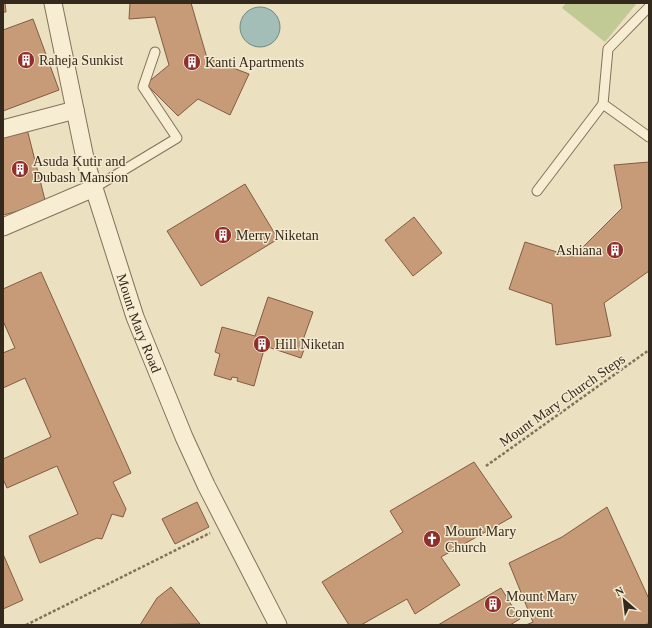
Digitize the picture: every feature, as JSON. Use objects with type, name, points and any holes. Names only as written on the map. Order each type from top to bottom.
[{"type":"street","name":"Mount Mary Road","points":[[53,3],[86,163],[135,317],[184,437],[278,625]]},
{"type":"street","points":[[3,129],[75,110]]},
{"type":"street","points":[[3,227],[94,188]]},
{"type":"lane","points":[[537,191],[603,104],[608,49],[649,7]]},
{"type":"lane","points":[[94,188],[177,138],[143,87],[155,52]]},
{"type":"lane","points":[[603,104],[649,137]]},
{"type":"path","name":"Mount Mary Church Steps","points":[[486,466],[649,350]]},
{"type":"path","points":[[26,625],[227,525]]},
{"type":"green space","points":[[566,3],[637,3],[605,42],[562,8]]},
{"type":"water","points":[[256,7],[264,7],[271,10],[277,16],[280,27],[277,38],[271,44],[264,47],[256,47],[249,44],[243,38],[240,31],[240,23],[243,16],[249,10]]},
{"type":"building","points":[[3,3],[5,3],[6,12],[3,12]]},
{"type":"building","name":"Kanti Apartments","points":[[130,3],[191,3],[207,58],[249,74],[230,115],[198,99],[178,116],[146,84],[169,65],[155,17],[129,19]]},
{"type":"building","name":"Raheja Sunkist","points":[[33,19],[59,90],[3,111],[3,30]]},
{"type":"building","name":"Asuda Kutir and Dubash Mansion","points":[[27,129],[46,204],[3,215],[3,135]]},
{"type":"building","name":"Ashiana","points":[[649,162],[649,271],[604,303],[611,336],[556,345],[552,304],[509,289],[525,242],[573,257],[622,208],[614,165]]},
{"type":"building","name":"Merry Niketan","points":[[245,184],[278,239],[201,286],[167,231]]},
{"type":"building","points":[[414,217],[442,253],[413,276],[385,240]]},
{"type":"building","points":[[41,272],[131,473],[113,482],[126,509],[123,517],[112,514],[102,539],[97,538],[40,563],[29,536],[78,514],[57,466],[7,488],[3,479],[3,459],[51,437],[25,378],[3,388],[3,353],[15,348],[3,321],[3,289]]},
{"type":"building","name":"Hill Niketan","points":[[268,297],[313,312],[303,340],[307,341],[301,358],[265,346],[254,386],[237,381],[238,378],[232,377],[231,380],[214,375],[220,354],[215,352],[222,327],[255,336]]},
{"type":"building","name":"Mount Mary Church","points":[[474,462],[512,517],[441,557],[460,585],[415,614],[407,599],[361,625],[349,625],[322,582],[403,532],[390,511]]},
{"type":"building","points":[[197,502],[209,527],[175,544],[162,519]]},
{"type":"building","points":[[607,507],[649,599],[649,622],[645,625],[526,625],[533,622],[509,563],[562,537]]},
{"type":"building","points":[[3,554],[23,600],[3,609]]},
{"type":"building","points":[[171,587],[200,624],[140,625],[157,598]]},
{"type":"building","name":"Mount Mary Convent","points":[[501,588],[520,619],[510,625],[438,625]]},
{"type":"place","name":"Raheja Sunkist","points":[[26,60]]},
{"type":"place","name":"Kanti Apartments","points":[[192,62]]},
{"type":"place","name":"Asuda Kutir and Dubash Mansion","points":[[20,169]]},
{"type":"place","name":"Merry Niketan","points":[[223,235]]},
{"type":"place","name":"Ashiana","points":[[615,250]]},
{"type":"place","name":"Hill Niketan","points":[[262,344]]},
{"type":"place","name":"Mount Mary Church","points":[[432,539]]},
{"type":"place","name":"Mount Mary Convent","points":[[493,604]]}]
